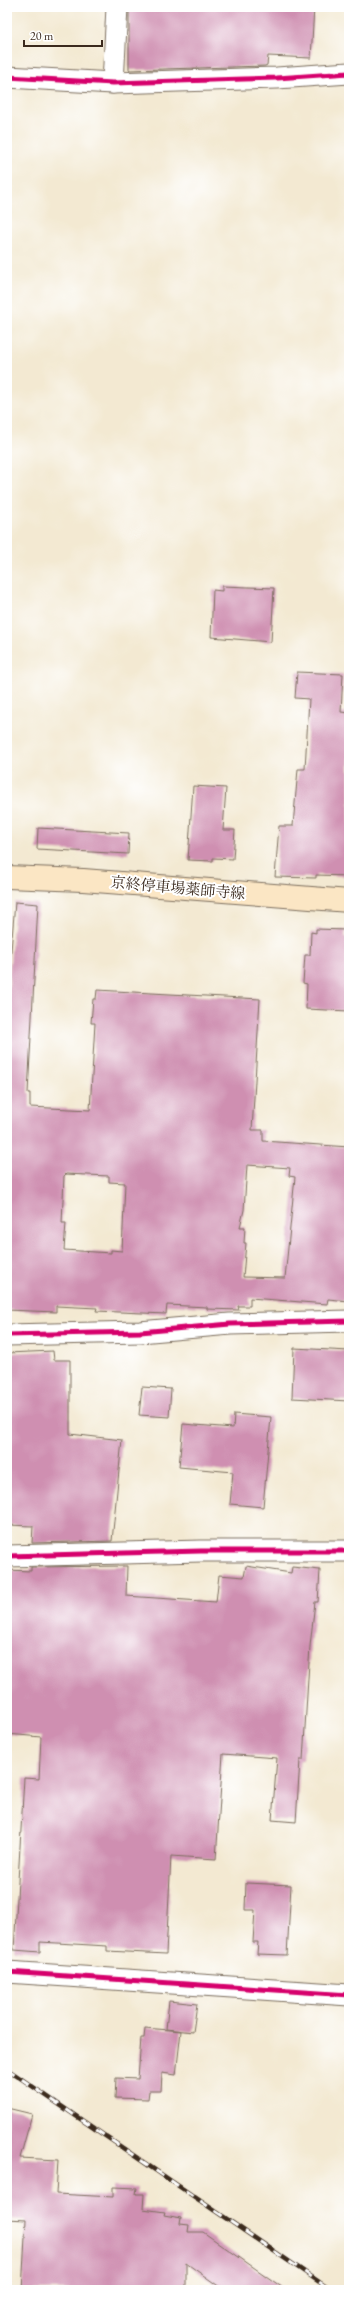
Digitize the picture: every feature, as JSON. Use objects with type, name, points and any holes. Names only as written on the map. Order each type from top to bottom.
[{"type":"main road","name":"京終停車場薬師寺線","points":[[7,877],[83,880],[349,901]]},
{"type":"street","points":[[113,83],[117,7]]},
{"type":"street","points":[[7,77],[113,83],[277,78],[349,73]]},
{"type":"street","points":[[7,1335],[140,1332],[230,1324],[349,1321]]},
{"type":"street","points":[[7,1556],[201,1551],[349,1551]]},
{"type":"street","points":[[7,1972],[349,1996]]},
{"type":"building","points":[[133,7],[314,7],[311,58],[268,56],[267,65],[265,66],[129,70],[129,9],[133,9]]},
{"type":"building","points":[[222,586],[274,588],[271,642],[211,637],[213,590],[222,591]]},
{"type":"building","points":[[297,672],[343,674],[341,712],[349,713],[349,876],[316,875],[316,878],[275,877],[279,826],[293,826],[298,769],[305,769],[309,699],[295,698]]},
{"type":"building","points":[[193,786],[226,788],[223,830],[235,830],[233,859],[213,858],[213,861],[188,860]]},
{"type":"building","points":[[38,828],[129,833],[128,854],[37,849]]},
{"type":"building","points":[[15,902],[38,904],[28,1093],[30,1093],[30,1107],[90,1110],[95,1023],[91,1023],[93,999],[96,999],[97,990],[260,999],[252,1130],[263,1130],[263,1141],[349,1147],[349,1301],[328,1299],[327,1304],[250,1298],[250,1306],[238,1306],[239,1310],[207,1309],[207,1307],[167,1305],[166,1314],[96,1311],[97,1308],[56,1306],[56,1312],[7,1310],[7,1039],[9,976]],"holes":[[[247,1165],[290,1168],[289,1176],[295,1177],[285,1278],[243,1277],[246,1243],[244,1243],[245,1227],[240,1227],[244,1210]],[[66,1174],[109,1176],[109,1182],[125,1183],[122,1251],[111,1250],[111,1253],[64,1250],[66,1223],[62,1223],[64,1176]]]},
{"type":"building","points":[[316,929],[346,930],[345,937],[349,937],[349,1011],[306,1009],[307,984],[303,983],[305,955],[310,955],[311,932],[316,933]]},
{"type":"building","points":[[294,1348],[349,1351],[349,1401],[292,1398]]},
{"type":"building","points":[[53,1351],[54,1360],[70,1360],[70,1434],[122,1440],[112,1541],[32,1543],[33,1526],[7,1525],[7,1353]]},
{"type":"building","points":[[142,1387],[171,1389],[169,1417],[139,1415]]},
{"type":"building","points":[[234,1414],[271,1417],[263,1507],[230,1504],[233,1472],[179,1467],[183,1424],[233,1428]]},
{"type":"building","points":[[127,1566],[126,1596],[216,1602],[219,1575],[244,1577],[246,1566],[291,1573],[292,1567],[320,1570],[318,1602],[315,1602],[310,1646],[303,1760],[300,1760],[296,1822],[272,1820],[277,1758],[223,1754],[216,1859],[171,1856],[166,1954],[107,1951],[107,1946],[40,1942],[40,1952],[14,1950],[24,1778],[39,1779],[41,1737],[7,1734],[7,1570],[31,1571],[31,1567]]},
{"type":"building","points":[[246,1883],[291,1885],[287,1955],[257,1954],[258,1942],[253,1942],[255,1910],[245,1910]]},
{"type":"building","points":[[169,2001],[197,2004],[193,2032],[166,2029]]},
{"type":"building","points":[[145,2028],[181,2031],[176,2075],[162,2073],[161,2091],[149,2091],[148,2099],[115,2098],[116,2078],[138,2079],[141,2038],[144,2038]]},
{"type":"building","points":[[7,2108],[32,2114],[20,2158],[58,2160],[56,2194],[113,2197],[113,2187],[137,2188],[136,2194],[144,2194],[143,2209],[165,2212],[164,2215],[181,2218],[180,2224],[189,2225],[188,2232],[203,2232],[286,2290],[224,2290],[186,2263],[186,2290],[22,2290],[26,2220],[7,2219]]},
{"type":"railway","points":[[7,2069],[331,2290]]},
{"type":"cycle path","points":[[7,77],[113,83],[277,78],[349,73]]},
{"type":"cycle path","points":[[7,1335],[140,1332],[230,1324],[349,1321]]},
{"type":"cycle path","points":[[7,1556],[201,1551],[349,1551]]},
{"type":"cycle path","points":[[7,1972],[349,1995]]}]
